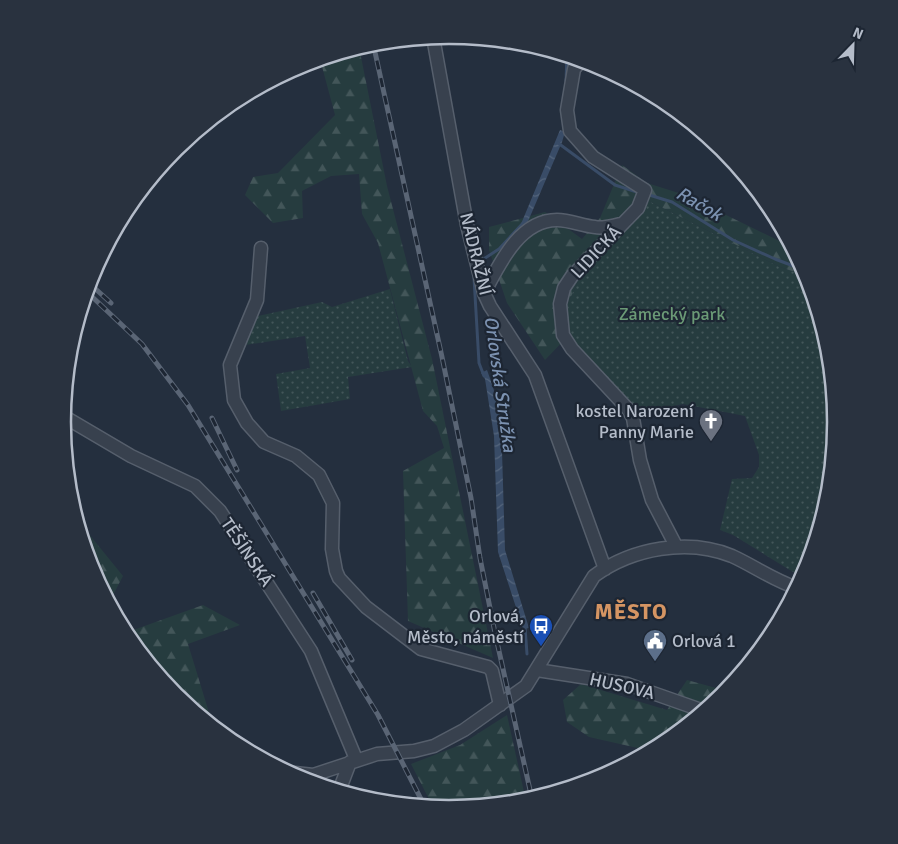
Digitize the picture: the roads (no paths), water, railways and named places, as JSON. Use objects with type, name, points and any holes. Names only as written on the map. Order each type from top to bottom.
[{"type":"street","name":"NÁDRAŽNÍ","points":[[434,45],[467,226],[484,293],[490,306],[535,375],[605,569]]},
{"type":"street","name":"LIDICKÁ","points":[[577,66],[574,69],[567,110],[570,131],[593,157],[645,190],[638,208],[572,276],[564,288],[560,304],[563,334],[572,349],[627,408],[633,418],[640,460],[652,500],[676,546]]},
{"type":"street","points":[[484,293],[505,253],[514,242],[530,230],[549,221],[559,220],[598,228],[622,224]]},
{"type":"street","points":[[262,248],[257,300],[230,365],[234,400],[255,434],[264,442],[306,463],[319,475],[333,503],[332,549],[339,578],[366,607],[421,649],[488,667],[492,671],[500,705]]},
{"type":"street","name":"TĚŠÍNSKÁ","points":[[71,421],[131,456],[194,486],[220,512],[311,651],[353,761]]},
{"type":"street","points":[[316,776],[377,754],[414,751],[434,746],[464,730],[526,686],[594,576],[605,569],[642,554],[676,546],[700,547],[723,553],[790,586]]},
{"type":"street","name":"HUSOVA","points":[[537,670],[627,684],[696,708]]},
{"type":"street","points":[[342,784],[353,761]]},
{"type":"water","points":[[560,130],[565,132],[562,142],[526,226],[523,226],[521,224]]},
{"type":"water","points":[[487,370],[501,418],[505,550],[529,628],[523,629],[498,552],[494,436],[485,379],[481,373]]},
{"type":"waterway","name":"Orlovská Stružka","points":[[566,81],[567,63]]},
{"type":"waterway","name":"Račok","points":[[558,143],[615,185],[637,192]]},
{"type":"waterway","name":"Račok","points":[[646,194],[672,202],[733,240],[793,266]]},
{"type":"waterway","name":"Orlovská Stružka","points":[[479,262],[499,249],[524,222]]},
{"type":"waterway","name":"Orlovská Stružka","points":[[474,278],[479,363],[484,376]]},
{"type":"waterway","name":"Orlovská Stružka","points":[[525,627],[527,654]]},
{"type":"railway","points":[[375,51],[442,357],[471,498],[480,558],[495,633],[530,791]]},
{"type":"railway","points":[[95,289],[111,303]]},
{"type":"railway","points":[[92,297],[142,344],[188,405],[378,715],[421,799]]},
{"type":"railway","points":[[212,418],[237,470]]},
{"type":"railway","points":[[313,593],[352,660]]},
{"type":"place","name":"kostel Narození Panny Marie","points":[[711,442]]},
{"type":"place","name":"Orlová, Město, náměstí","points":[[541,647]]},
{"type":"place","name":"Orlová 1","points":[[655,662]]},
{"type":"district","name":"MĚSTO","points":[[631,611]]},
{"type":"park label","name":"Zámecký park","points":[[672,314]]}]
